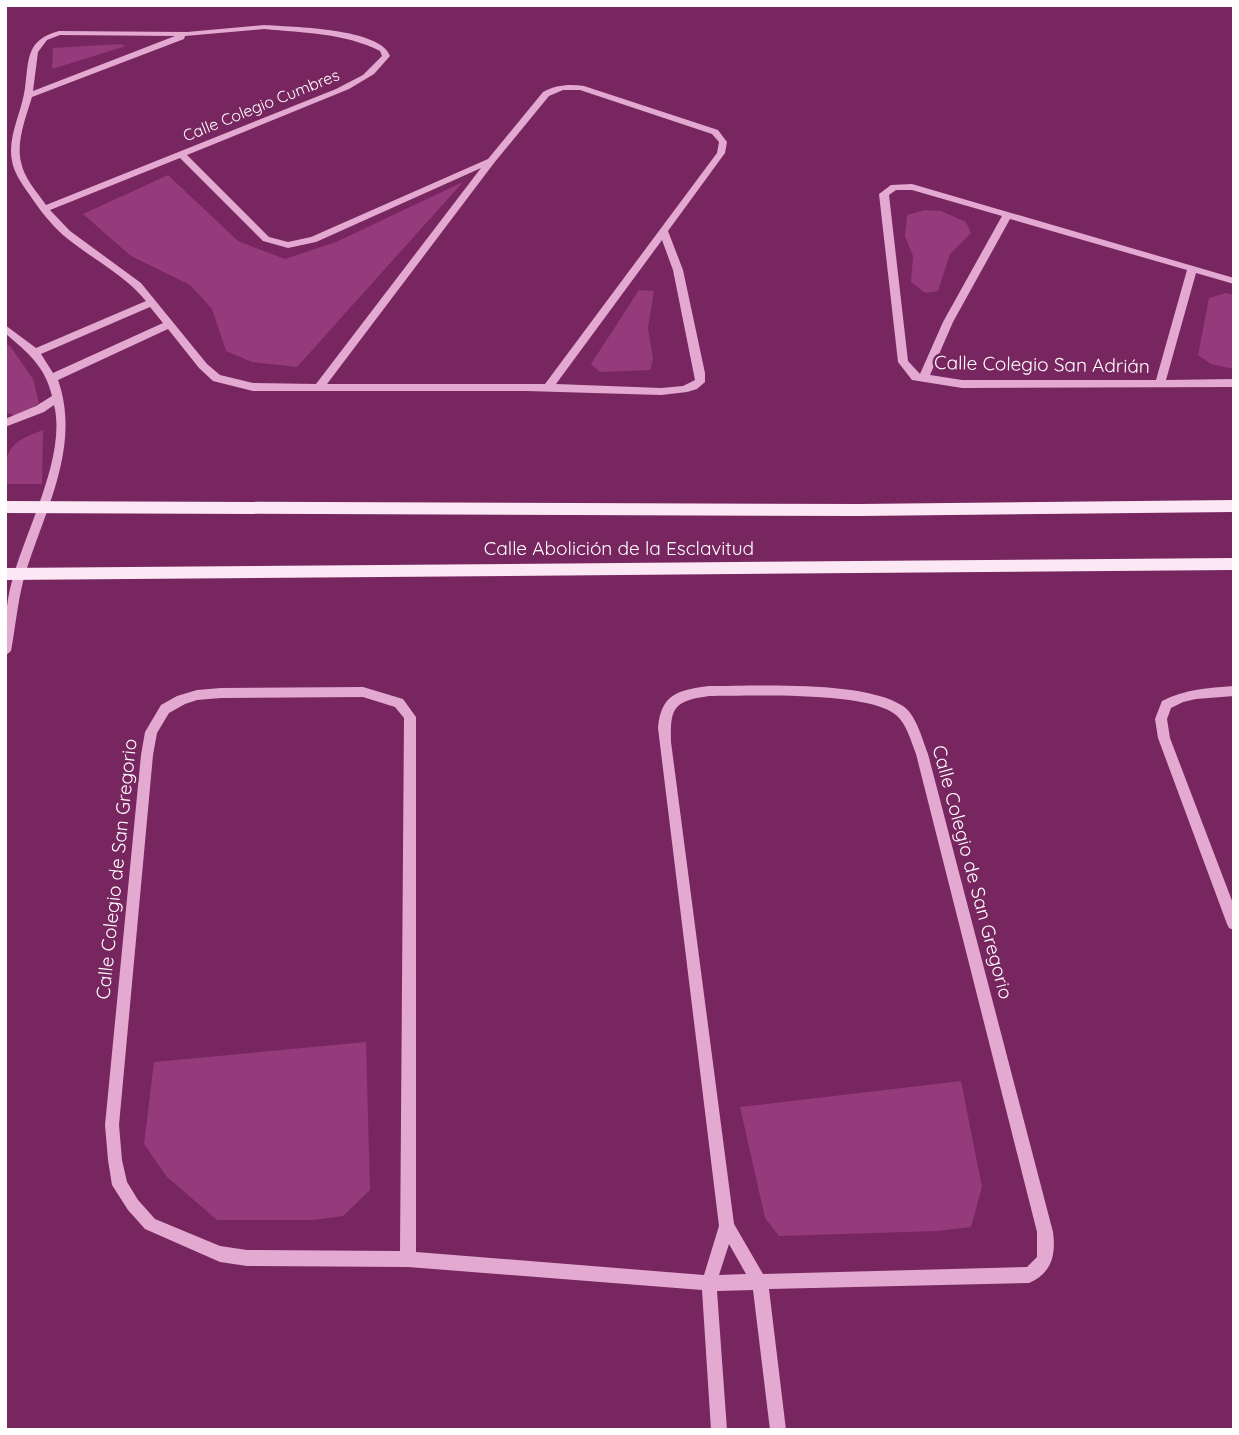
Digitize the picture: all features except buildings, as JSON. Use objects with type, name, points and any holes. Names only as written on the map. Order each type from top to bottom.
[{"type":"main road","name":"Calle Abolición de la Esclavitud","points":[[5,507],[873,510],[1234,506]]},
{"type":"main road","name":"Calle Abolición de la Esclavitud","points":[[12,574],[1234,564]]},
{"type":"street","name":"Calle Colegio Cumbres","points":[[44,209],[339,92],[364,79],[386,56],[384,50],[365,40],[298,29],[264,27],[187,34],[68,32],[44,38],[38,44],[33,57],[28,96],[16,140],[16,162],[24,180],[44,209],[68,233],[138,285],[168,325],[203,366],[217,378],[253,387],[548,387],[668,391],[693,388],[700,382],[678,270],[663,230]]},
{"type":"street","name":"Calle Colegio Cumbres","points":[[28,96],[187,34]]},
{"type":"street","name":"Calle Colegio Cumbres","points":[[320,386],[491,161],[546,94],[561,87],[581,88],[706,127],[721,138],[721,153],[548,387]]},
{"type":"street","name":"Calle Colegio Cumbres","points":[[181,154],[266,239],[288,245],[313,240],[491,161]]},
{"type":"street","name":"Calle Colegio San Adrián","points":[[1234,281],[912,187],[894,187],[884,194],[903,362],[911,373],[923,379],[962,384],[1234,383]]},
{"type":"street","name":"Calle Colegio San Adrián","points":[[923,379],[948,322],[1007,215]]},
{"type":"street","name":"Calle Colegio San Adrián","points":[[1160,383],[1192,270]]},
{"type":"street","points":[[37,352],[153,302]]},
{"type":"street","points":[[54,377],[168,325]]},
{"type":"street","points":[[5,328],[37,352],[54,377],[59,397],[60,424],[55,468],[45,506],[12,574],[5,651]]},
{"type":"street","points":[[5,423],[40,410],[59,397]]},
{"type":"street","name":"Calle Colegio de San Gregorio","points":[[408,1259],[410,717],[399,703],[363,692],[221,693],[181,700],[165,709],[151,732],[147,755],[112,1125],[120,1185],[150,1224],[220,1254],[247,1258],[408,1259],[709,1283],[760,1283],[1017,1278],[1039,1270],[1046,1258],[1045,1233],[922,754],[908,721],[899,710],[863,697],[709,691],[686,693],[674,698],[667,708],[665,742],[727,1226],[760,1283],[778,1430]]},
{"type":"street","points":[[1234,691],[1181,697],[1166,705],[1161,719],[1164,738],[1234,924]]},
{"type":"street","name":"Calle Colegio de San Gregorio","points":[[719,1430],[709,1283],[727,1226]]},
{"type":"shaded area","points":[[121,44],[126,46],[52,69],[53,48]]},
{"type":"shaded area","points":[[168,175],[238,241],[285,259],[336,242],[463,182],[297,367],[252,362],[226,351],[212,309],[190,285],[131,256],[83,214]]},
{"type":"shaded area","points":[[925,210],[941,211],[966,222],[971,233],[950,254],[938,291],[925,293],[911,282],[913,256],[905,236],[907,215]]},
{"type":"shaded area","points":[[639,290],[654,291],[648,328],[653,359],[650,370],[600,372],[591,364]]},
{"type":"shaded area","points":[[1226,293],[1234,295],[1234,369],[1211,364],[1198,355],[1209,298]]},
{"type":"shaded area","points":[[5,344],[10,346],[33,379],[39,403],[19,417],[5,412]]},
{"type":"shaded area","points":[[43,430],[42,484],[5,484],[6,462],[11,448]]},
{"type":"shaded area","points":[[366,1042],[370,1190],[343,1216],[313,1220],[217,1220],[167,1177],[144,1144],[154,1062]]},
{"type":"shaded area","points":[[961,1081],[982,1187],[971,1227],[938,1231],[779,1236],[765,1218],[740,1107]]}]
